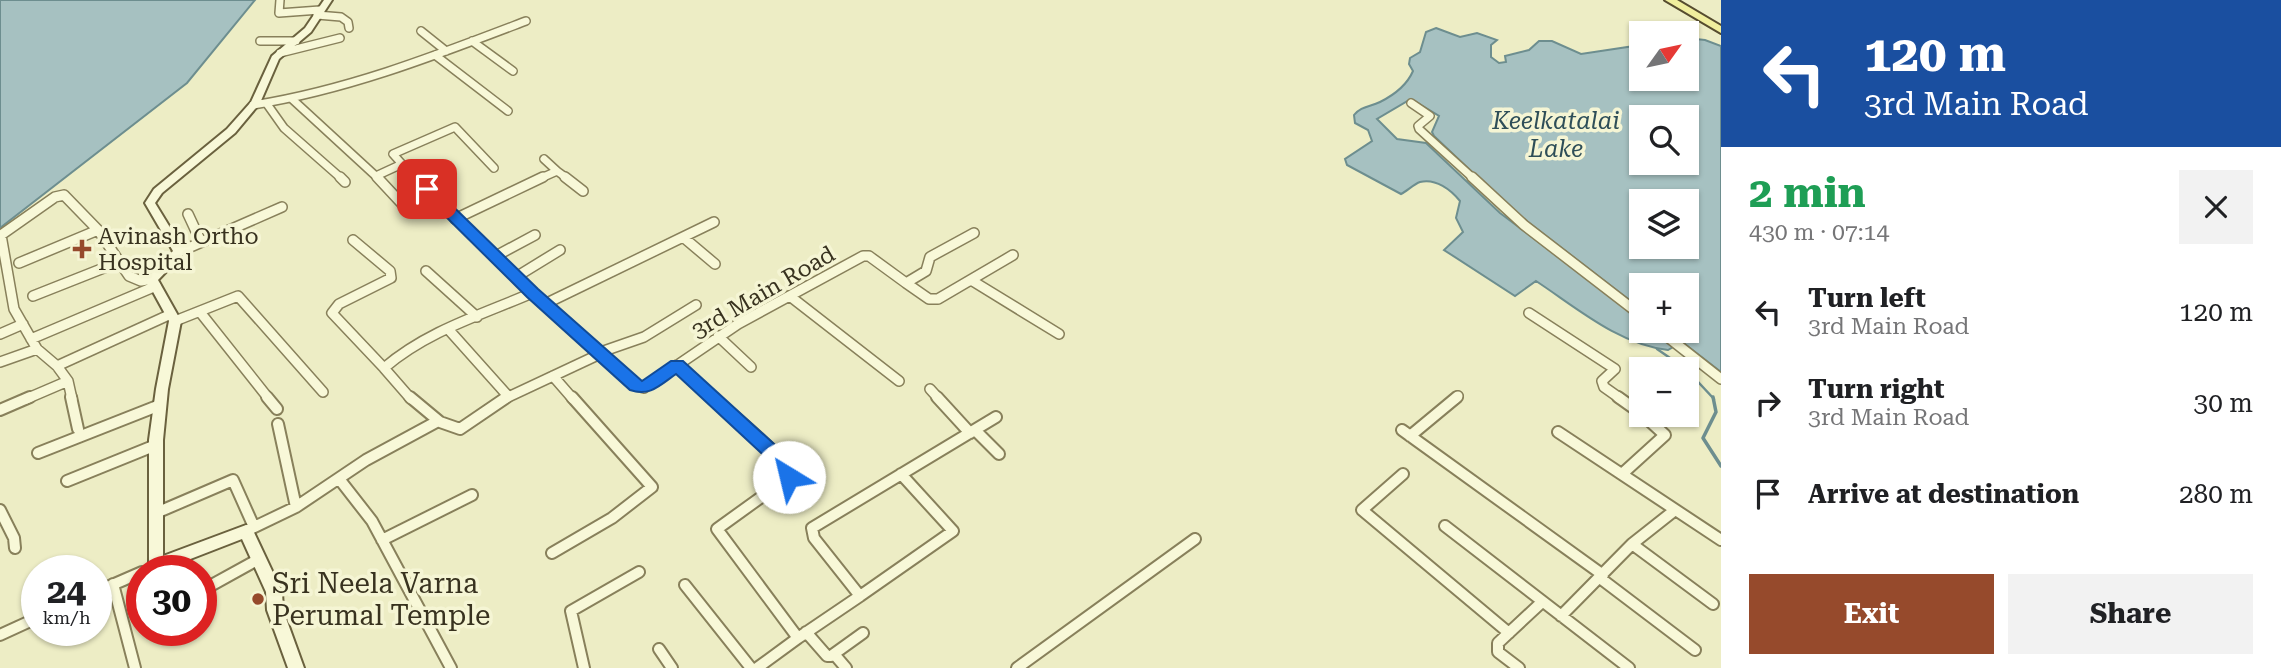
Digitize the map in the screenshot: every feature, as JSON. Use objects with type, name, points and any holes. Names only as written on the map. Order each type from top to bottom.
[{"type":"main road","points":[[1670,0],[1721,30]]},
{"type":"main road","points":[[1680,0],[1721,24]]},
{"type":"street","points":[[281,0],[279,13],[322,8],[348,22],[349,28]]},
{"type":"street","points":[[179,252],[150,202],[158,191],[231,131],[253,105],[275,58],[308,30],[322,8]]},
{"type":"street","points":[[253,105],[292,99],[395,70],[526,21]]},
{"type":"street","points":[[421,31],[446,51]]},
{"type":"street","points":[[280,53],[340,38]]},
{"type":"street","points":[[260,41],[296,41]]},
{"type":"street","points":[[472,41],[513,71]]},
{"type":"street","points":[[435,55],[508,111]]},
{"type":"street","points":[[292,99],[376,176],[404,206]]},
{"type":"street","points":[[1411,103],[1430,116],[1418,126],[1419,129],[1485,192],[1629,306]]},
{"type":"street","points":[[267,104],[284,128],[345,182]]},
{"type":"street","points":[[376,176],[402,164],[393,154],[455,127],[494,168]]},
{"type":"street","points":[[544,159],[583,191]]},
{"type":"street","points":[[455,219],[557,171]]},
{"type":"street","name":"3rd Main Road","points":[[427,189],[532,293],[636,386],[644,388],[718,336],[863,256],[869,256],[906,283]]},
{"type":"street","points":[[78,429],[68,381],[57,366],[37,349],[14,309],[1,234],[62,195],[83,212],[135,280],[154,282]]},
{"type":"street","points":[[31,339],[154,282],[179,252],[282,207]]},
{"type":"street","points":[[188,214],[201,242]]},
{"type":"street","points":[[545,304],[715,222]]},
{"type":"street","points":[[19,263],[98,230]]},
{"type":"street","points":[[974,233],[930,257],[926,271],[906,283],[933,300],[1013,256]]},
{"type":"street","points":[[494,257],[535,234]]},
{"type":"street","points":[[682,237],[715,264]]},
{"type":"street","points":[[353,240],[390,271],[391,278],[339,304],[332,313],[401,388],[451,429],[460,429],[508,396],[599,354],[644,337],[696,305]]},
{"type":"street","points":[[516,277],[560,250]]},
{"type":"street","points":[[33,296],[119,262]]},
{"type":"street","points":[[426,271],[477,317]]},
{"type":"street","points":[[971,280],[1059,334]]},
{"type":"street","points":[[149,555],[156,513],[156,446],[160,405],[173,318],[154,282]]},
{"type":"street","points":[[384,368],[406,350],[532,293]]},
{"type":"street","points":[[57,366],[173,318],[200,312],[233,296],[240,297],[323,392]]},
{"type":"street","points":[[791,297],[899,381]]},
{"type":"street","points":[[200,312],[277,409]]},
{"type":"street","points":[[1529,313],[1615,369],[1602,381],[1604,387],[1629,405]]},
{"type":"street","points":[[0,334],[23,324]]},
{"type":"street","points":[[449,330],[508,396]]},
{"type":"street","points":[[718,336],[751,367]]},
{"type":"street","points":[[1675,343],[1721,379]]},
{"type":"street","points":[[0,362],[37,349]]},
{"type":"street","points":[[677,365],[778,458],[789,473],[789,477],[717,528],[802,635],[827,656],[863,633]]},
{"type":"street","points":[[552,553],[611,518],[650,491],[652,486],[553,376]]},
{"type":"street","points":[[0,410],[68,381]]},
{"type":"street","points":[[930,389],[999,454]]},
{"type":"street","points":[[1458,396],[1406,433],[1695,650]]},
{"type":"street","points":[[38,453],[160,405]]},
{"type":"street","points":[[860,596],[814,538],[812,528],[996,417]]},
{"type":"street","points":[[183,555],[250,529],[296,507],[340,480],[366,460],[438,421]]},
{"type":"street","points":[[278,424],[296,507]]},
{"type":"street","points":[[1622,474],[1665,435],[1659,427]]},
{"type":"street","points":[[1558,432],[1721,540]]},
{"type":"street","points":[[67,481],[156,446]]},
{"type":"street","points":[[685,585],[757,667],[953,531],[901,474]]},
{"type":"street","points":[[1403,474],[1362,510],[1509,633]]},
{"type":"street","points":[[156,513],[233,480],[274,592],[275,610],[296,668]]},
{"type":"street","points":[[340,480],[372,521],[451,668]]},
{"type":"street","points":[[382,540],[472,495]]},
{"type":"street","points":[[0,510],[15,538],[15,548]]},
{"type":"street","points":[[1561,616],[1632,544],[1675,510]]},
{"type":"street","points":[[1445,526],[1629,668]]},
{"type":"street","points":[[1017,668],[1195,538]]},
{"type":"street","points":[[1632,544],[1713,604]]},
{"type":"street","points":[[217,582],[260,559]]},
{"type":"street","points":[[584,668],[572,611],[639,572]]},
{"type":"street","points":[[126,578],[113,584],[135,668]]},
{"type":"street","points":[[1520,668],[1499,652],[1498,643],[1542,602]]},
{"type":"street","points":[[0,635],[21,625]]},
{"type":"street","points":[[659,649],[672,668]]},
{"type":"street","points":[[834,654],[846,668]]},
{"type":"water","points":[[0,0],[255,0],[187,83],[0,228]]},
{"type":"water","name":"Keelkatalai Lake","points":[[1436,28],[1460,37],[1477,33],[1497,40],[1491,45],[1491,57],[1499,63],[1506,62],[1505,56],[1529,50],[1539,41],[1552,41],[1581,54],[1629,47],[1629,91],[1699,91],[1699,39],[1721,46],[1721,372],[1684,343],[1699,343],[1699,273],[1629,273],[1629,300],[1511,209],[1434,136],[1432,132],[1439,116],[1411,99],[1377,119],[1397,139],[1426,143],[1500,213],[1629,310],[1629,339],[1615,333],[1536,281],[1515,296],[1444,250],[1463,232],[1456,218],[1460,201],[1448,189],[1426,181],[1401,194],[1347,165],[1345,159],[1372,141],[1368,130],[1355,123],[1354,115],[1395,93],[1404,85],[1413,71],[1409,64],[1410,58],[1420,52],[1426,32]]},
{"type":"water","name":"Keelkatalai Lake","points":[[1641,343],[1669,343],[1673,347],[1668,350]]},
{"type":"waterway","points":[[1657,349],[1669,357]]},
{"type":"waterway","points":[[1699,383],[1713,398]]},
{"type":"waterway","points":[[1713,398],[1716,412],[1703,438],[1721,466]]},
{"type":"place","name":"Avinash Ortho Hospital","points":[[82,249]]},
{"type":"place","name":"Sri Neela Varna Perumal Temple","points":[[258,599]]},
{"type":"route","points":[[427,189],[532,293],[636,386],[644,388],[677,365],[778,458],[789,477]]}]
